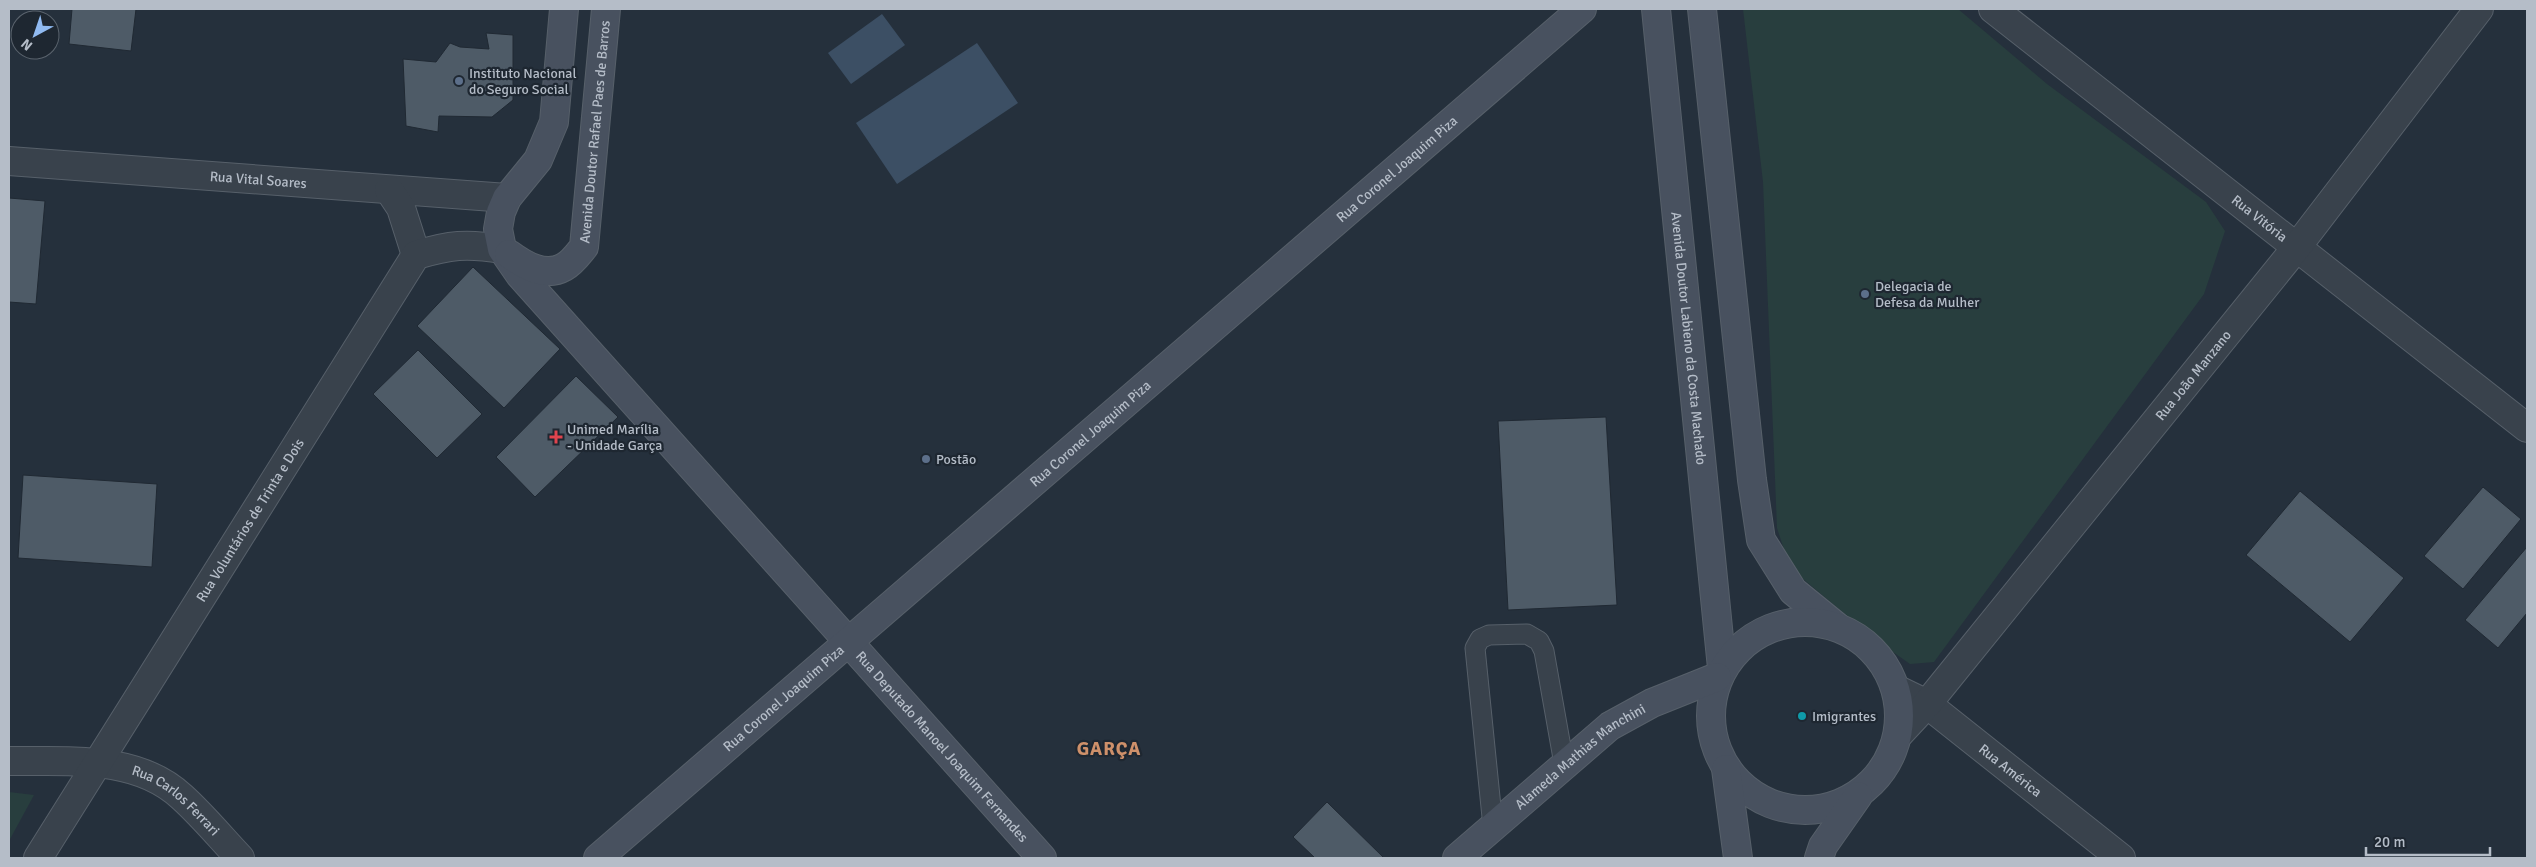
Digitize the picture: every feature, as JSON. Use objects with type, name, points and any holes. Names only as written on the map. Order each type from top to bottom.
[{"type":"main road","points":[[502,249],[498,229],[501,212],[507,198],[538,160],[554,122],[564,9]]},
{"type":"main road","name":"Avenida Doutor Rafael Paes de Barros","points":[[502,249],[530,268],[541,271],[564,267],[584,247],[606,9]]},
{"type":"main road","name":"Rua Coronel Joaquim Piza","points":[[598,858],[1582,9]]},
{"type":"main road","name":"Avenida Doutor Labieno da Costa Machado","points":[[1656,9],[1720,673]]},
{"type":"main road","points":[[1702,9],[1752,480],[1761,540],[1793,591],[1836,626],[1862,640],[1883,662],[1896,689],[1899,734],[1886,767],[1858,796],[1823,846],[1819,858]]},
{"type":"main road","name":"Rua Deputado Manoel Joaquim Fernandes","points":[[502,249],[520,275],[584,344],[1042,858]]},
{"type":"main road","points":[[1836,626],[1803,621],[1772,627],[1744,643],[1720,673],[1709,715],[1716,752],[1726,769],[1746,791],[1772,806],[1802,812],[1831,808],[1858,796]]},
{"type":"main road","name":"Alameda Mathias Manchini","points":[[1457,858],[1610,726],[1652,703],[1720,673]]},
{"type":"main road","points":[[1726,769],[1738,858]]},
{"type":"street","name":"Rua Vitória","points":[[1993,9],[2527,428]]},
{"type":"street","name":"Rua João Manzano","points":[[1899,734],[1927,704],[2296,248],[2479,9]]},
{"type":"street","name":"Rua Vital Soares","points":[[9,161],[507,198]]},
{"type":"street","points":[[388,190],[401,208],[416,255],[448,246],[472,244],[502,249]]},
{"type":"street","name":"Rua Voluntários de Trinta e Dois","points":[[38,858],[416,255]]},
{"type":"street","name":"Rua América","points":[[1896,689],[1927,704],[2121,858]]},
{"type":"street","name":"Rua Carlos Ferrari","points":[[9,761],[97,763],[123,767],[149,776],[181,796],[240,858]]},
{"type":"lane","points":[[1493,827],[1475,648],[1480,639],[1489,635],[1527,634],[1539,641],[1544,651],[1564,764]]},
{"type":"green space","points":[[1743,9],[1958,9],[2047,84],[2206,202],[2225,231],[2204,294],[1934,662],[1910,664],[1876,640],[1790,568],[1777,528],[1763,182]]},
{"type":"green space","points":[[9,792],[34,795],[9,841]]},
{"type":"water","points":[[882,14],[905,45],[851,84],[828,53]]},
{"type":"water","points":[[977,43],[1018,103],[897,184],[856,123]]},
{"type":"building","points":[[72,9],[136,9],[131,51],[69,44]]},
{"type":"building","name":"Instituto Nacional do Seguro Social","points":[[486,33],[513,35],[513,100],[492,117],[439,116],[438,132],[406,126],[403,59],[436,62],[450,43],[460,47],[489,49]]},
{"type":"building","points":[[9,198],[45,201],[36,304],[9,302]]},
{"type":"building","points":[[473,267],[560,349],[504,408],[417,326]]},
{"type":"building","points":[[418,350],[482,414],[437,458],[373,394]]},
{"type":"building","name":"Unimed Marília - Unidade Garça","points":[[576,376],[618,417],[535,497],[496,457]]},
{"type":"building","points":[[1606,417],[1617,605],[1508,610],[1498,421]]},
{"type":"building","points":[[23,475],[157,484],[152,567],[18,558]]},
{"type":"building","points":[[2483,487],[2521,519],[2463,589],[2424,556]]},
{"type":"building","points":[[2300,491],[2404,578],[2350,642],[2246,555]]},
{"type":"building","points":[[2527,547],[2527,613],[2498,648],[2465,620]]},
{"type":"building","points":[[1327,802],[1384,858],[1315,858],[1293,837]]},
{"type":"place","name":"Instituto Nacional do Seguro Social","points":[[459,81]]},
{"type":"place","name":"Delegacia de Defesa da Mulher","points":[[1865,294]]},
{"type":"place","name":"Unimed Marília - Unidade Garça","points":[[556,437]]},
{"type":"place","name":"Postão","points":[[926,459]]},
{"type":"place","name":"Imigrantes","points":[[1802,716]]},
{"type":"district","name":"GARÇA","points":[[1109,748]]}]
